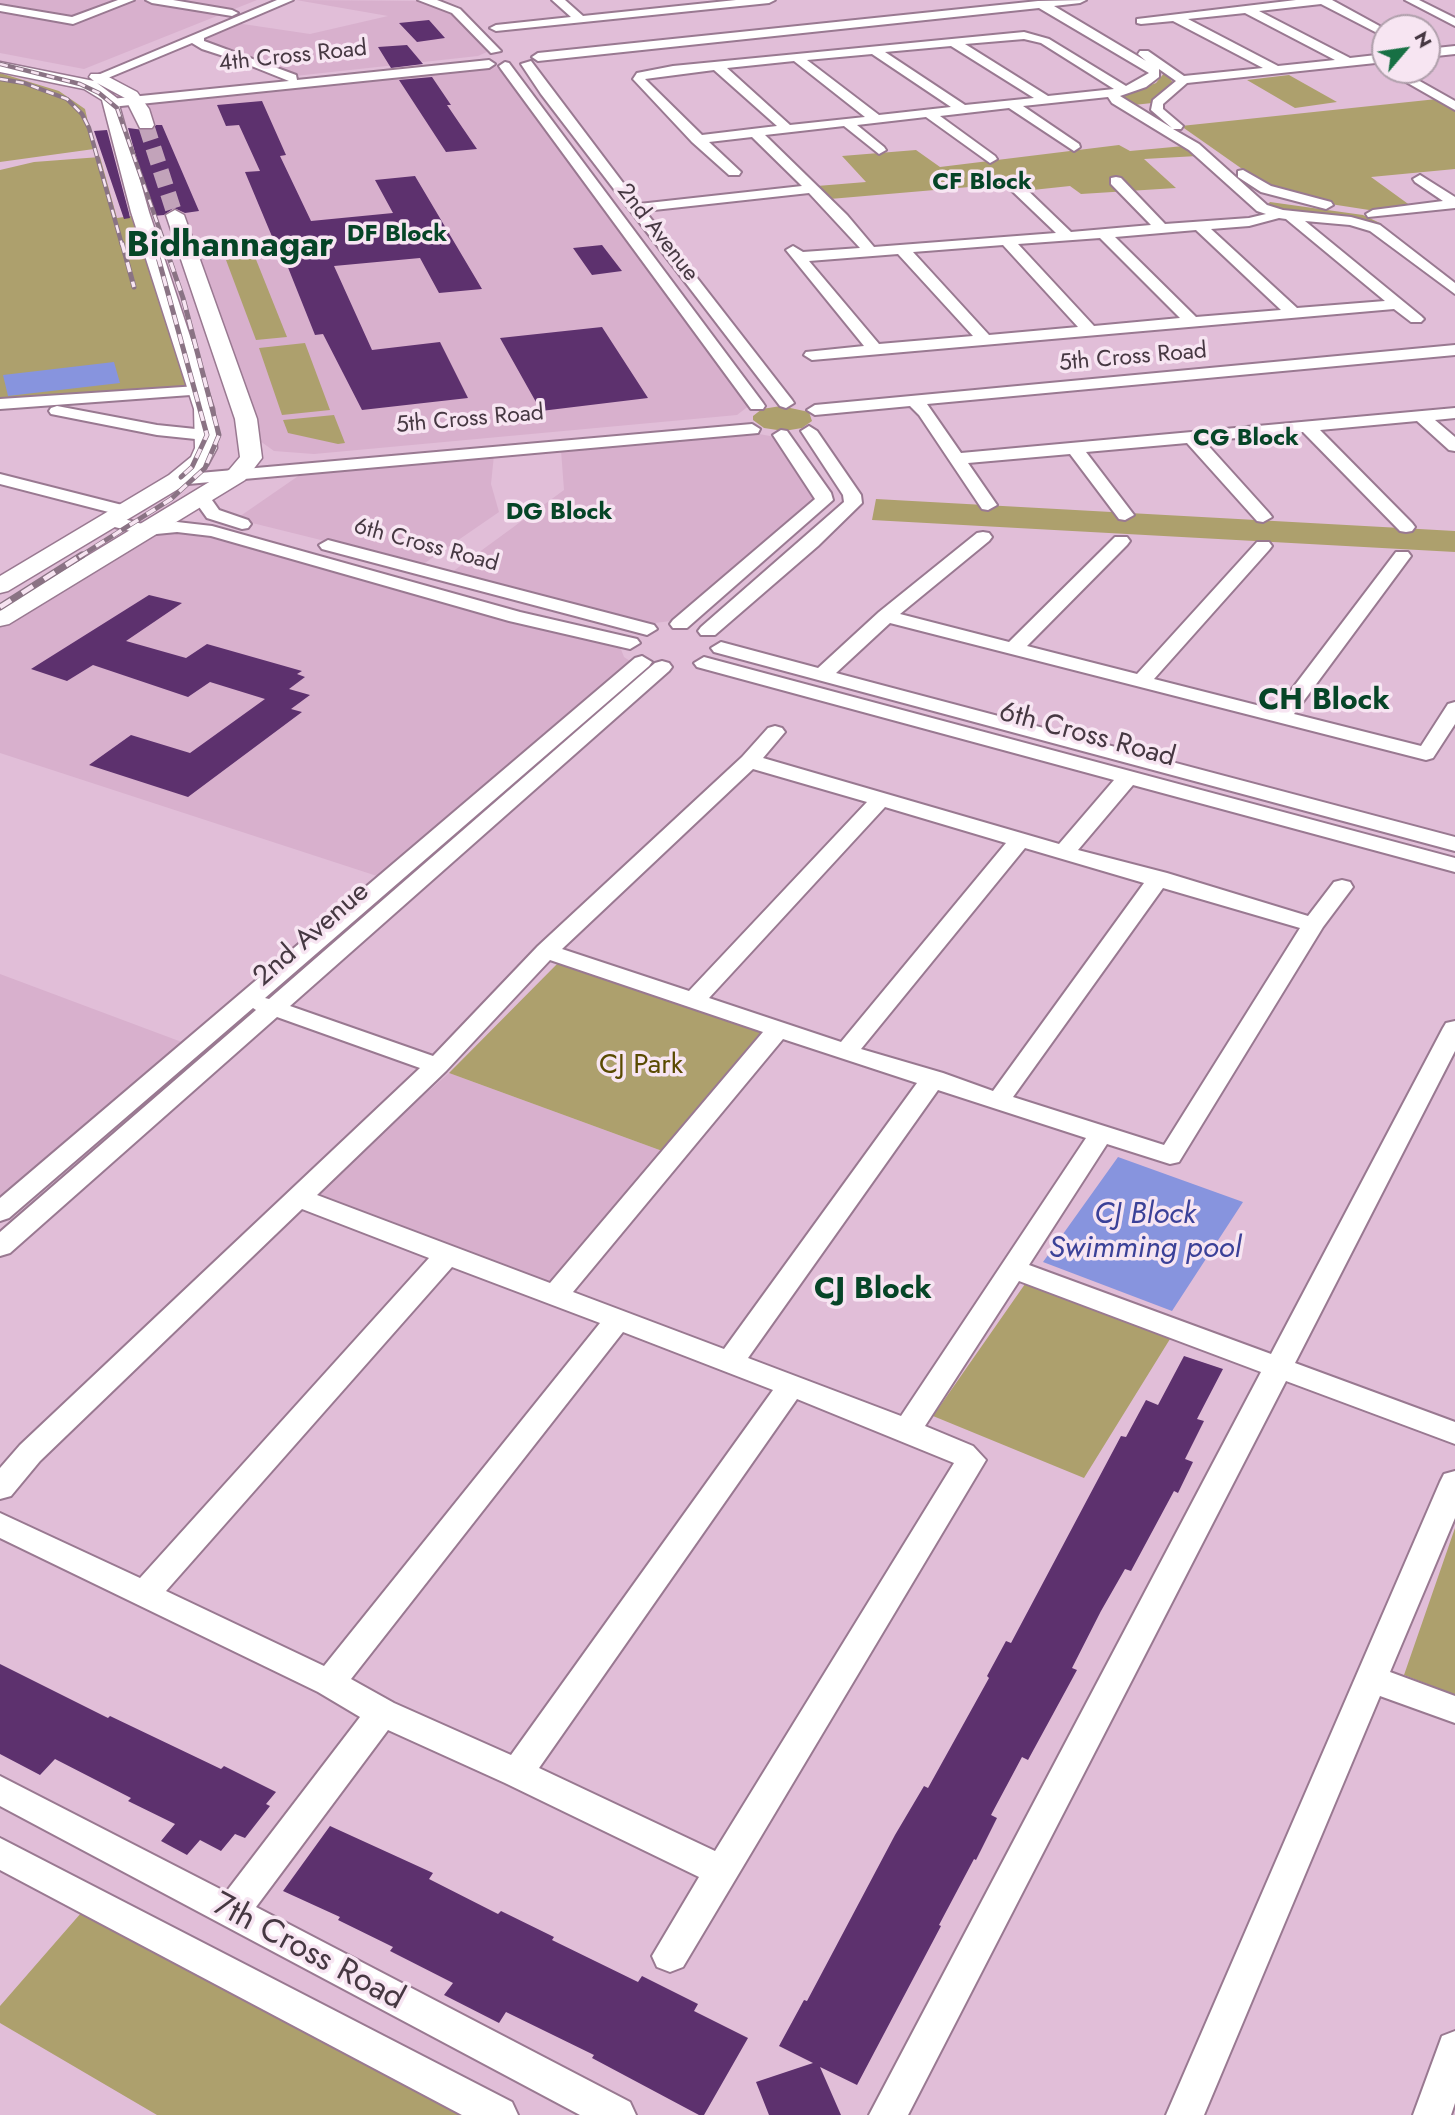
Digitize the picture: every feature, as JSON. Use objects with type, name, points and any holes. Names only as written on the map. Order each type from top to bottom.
[{"type":"main road","points":[[0,57],[99,78],[133,98],[146,125]]},
{"type":"main road","points":[[0,67],[89,85],[110,101],[141,212],[204,409],[206,448],[200,460],[177,480],[0,586]]},
{"type":"main road","points":[[0,619],[201,496],[244,466],[246,419],[175,215]]},
{"type":"main road","points":[[178,328],[212,324]]},
{"type":"street","points":[[0,8],[73,20],[128,0]]},
{"type":"street","points":[[152,0],[231,18]]},
{"type":"street","points":[[99,78],[166,50],[202,42],[231,18],[265,0]]},
{"type":"street","points":[[81,74],[214,21],[287,0]]},
{"type":"street","points":[[424,0],[443,4],[456,11],[501,50],[486,61]]},
{"type":"street","points":[[454,0],[468,5]]},
{"type":"street","points":[[558,0],[580,19]]},
{"type":"street","points":[[647,0],[661,11]]},
{"type":"street","points":[[495,28],[769,0]]},
{"type":"street","points":[[133,98],[486,61],[505,66],[531,56],[992,1],[1022,0]]},
{"type":"street","points":[[1141,21],[1324,0],[1371,26]]},
{"type":"street","points":[[1411,0],[1455,23]]},
{"type":"street","points":[[631,44],[1074,1]]},
{"type":"street","points":[[1074,1],[1062,5],[1153,70],[1170,70]]},
{"type":"street","points":[[1038,5],[1048,7],[1109,38],[1170,70],[1182,80],[1371,60]]},
{"type":"street","points":[[1247,9],[1348,62]]},
{"type":"street","points":[[1175,17],[1277,70]]},
{"type":"street","points":[[734,172],[697,139],[639,79],[647,74],[1007,35],[1037,37],[1121,91]]},
{"type":"street","points":[[952,41],[1044,99]]},
{"type":"street","points":[[202,42],[292,78]]},
{"type":"street","points":[[874,50],[962,109]]},
{"type":"street","name":"2nd Avenue","points":[[531,56],[545,91],[786,403]]},
{"type":"street","points":[[797,58],[876,118]]},
{"type":"street","name":"4th Cross Road","points":[[110,101],[292,78],[486,61]]},
{"type":"street","name":"2nd Avenue","points":[[505,66],[757,406]]},
{"type":"street","points":[[717,66],[787,128]]},
{"type":"street","points":[[1153,70],[1155,74],[1152,78],[1113,96],[1194,147],[1257,203],[1283,214],[1416,319]]},
{"type":"street","points":[[1157,110],[1157,103],[1162,96],[1181,84],[1182,80]]},
{"type":"street","points":[[1416,84],[1455,106]]},
{"type":"street","points":[[524,93],[545,91]]},
{"type":"street","points":[[697,139],[1121,91]]},
{"type":"street","points":[[1011,104],[1074,147]]},
{"type":"street","points":[[1137,111],[1157,110],[1258,185],[1278,194],[1392,224],[1452,281]]},
{"type":"street","points":[[928,113],[990,159]]},
{"type":"street","points":[[846,122],[879,150]]},
{"type":"street","points":[[754,132],[870,251]]},
{"type":"street","points":[[1420,179],[1455,203]]},
{"type":"street","points":[[1116,181],[1162,229]]},
{"type":"street","points":[[1015,186],[1068,236]]},
{"type":"street","points":[[596,189],[621,187]]},
{"type":"street","points":[[620,221],[641,213],[812,190]]},
{"type":"street","points":[[1257,203],[1278,194]]},
{"type":"street","points":[[875,349],[797,253],[902,249],[1200,226],[1266,219],[1283,214],[1374,221],[1455,203]]},
{"type":"street","points":[[1374,221],[1452,281]]},
{"type":"street","points":[[1200,226],[1293,313]]},
{"type":"street","points":[[1104,233],[1192,322]]},
{"type":"street","points":[[1007,241],[1090,331]]},
{"type":"street","points":[[902,249],[985,340]]},
{"type":"street","points":[[812,355],[1398,304]]},
{"type":"street","name":"5th Cross Road","points":[[781,435],[815,421],[919,407],[1356,365],[1455,350]]},
{"type":"street","name":"5th Cross Road","points":[[1356,365],[1455,362]]},
{"type":"street","points":[[0,404],[198,391]]},
{"type":"street","points":[[62,402],[57,411],[158,430],[205,435]]},
{"type":"street","points":[[0,479],[116,516],[146,530],[195,527],[391,580],[682,668],[710,660],[714,639],[853,503],[852,495],[815,421],[786,403],[757,406],[747,411],[747,423]]},
{"type":"street","points":[[919,407],[988,505]]},
{"type":"street","points":[[956,459],[1455,412]]},
{"type":"street","points":[[1422,417],[1455,446]]},
{"type":"street","points":[[177,480],[244,466],[747,423],[781,435],[824,500],[680,624],[640,631],[645,657]]},
{"type":"street","points":[[1307,427],[1406,527]]},
{"type":"street","points":[[1192,438],[1263,517]]},
{"type":"street","points":[[1074,449],[1125,515]]},
{"type":"street","points":[[200,460],[244,466]]},
{"type":"street","name":"6th Cross Road","points":[[201,496],[214,514],[647,629]]},
{"type":"street","points":[[822,675],[886,616],[983,537]]},
{"type":"street","points":[[1013,649],[1121,541]]},
{"type":"street","points":[[1141,681],[1262,546]]},
{"type":"street","points":[[1281,717],[1402,556]]},
{"type":"street","points":[[391,580],[409,567]]},
{"type":"street","points":[[886,616],[1426,754],[1455,708]]},
{"type":"street","name":"6th Cross Road","points":[[680,624],[714,639],[822,675],[1043,743],[1427,847],[1455,865]]},
{"type":"street","name":"2nd Avenue","points":[[0,1212],[645,657]]},
{"type":"street","name":"2nd Avenue","points":[[0,1247],[273,1008],[645,657]]},
{"type":"street","name":"6th Cross Road","points":[[704,663],[1043,743],[1128,777],[1221,792]]},
{"type":"street","points":[[0,1488],[30,1453],[437,1066],[546,951],[749,761],[775,732]]},
{"type":"street","points":[[749,761],[1159,878],[1313,925]]},
{"type":"street","points":[[1065,852],[1128,777]]},
{"type":"street","points":[[693,1001],[881,799]]},
{"type":"street","points":[[846,1052],[1021,839]]},
{"type":"street","name":"6th Cross Road","points":[[1427,847],[1455,844]]},
{"type":"street","points":[[998,1101],[1159,878]]},
{"type":"street","points":[[546,951],[779,1030],[1170,1156],[1313,925],[1342,887]]},
{"type":"street","points":[[248,999],[437,1066]]},
{"type":"street","points":[[888,2115],[1455,1028]]},
{"type":"street","points":[[555,1296],[779,1030]]},
{"type":"street","points":[[730,1362],[934,1078]]},
{"type":"street","points":[[907,1430],[1101,1134]]},
{"type":"street","points":[[299,1198],[907,1430],[971,1460],[670,1956]]},
{"type":"street","points":[[144,1594],[448,1254]]},
{"type":"street","points":[[1014,1269],[1455,1433]]},
{"type":"street","points":[[329,1683],[618,1320]]},
{"type":"street","points":[[517,1773],[791,1386]]},
{"type":"street","points":[[1185,2115],[1455,1482]]},
{"type":"street","points":[[0,1525],[329,1683],[382,1713],[517,1773],[722,1871]]},
{"type":"street","points":[[1372,1679],[1455,1710]]},
{"type":"street","points":[[231,1913],[382,1713]]},
{"type":"street","name":"7th Cross Road","points":[[0,1790],[617,2115]]},
{"type":"street","name":"7th Cross Road","points":[[0,1853],[499,2115]]},
{"type":"street","points":[[1432,2115],[1455,2049]]},
{"type":"shaded area","points":[[0,0],[257,0],[84,69],[0,53]]},
{"type":"shaded area","points":[[296,0],[427,1],[455,13],[489,51],[478,56],[295,76],[253,58],[203,42],[203,37],[236,23],[310,34],[388,16]]},
{"type":"shaded area","points":[[487,65],[501,67],[750,405],[737,415],[314,454],[274,451],[260,441],[182,220],[168,161],[146,102]]},
{"type":"shaded area","points":[[749,432],[780,438],[814,496],[813,502],[679,620],[647,624],[452,572],[564,490],[561,450]]},
{"type":"shaded area","points":[[494,455],[491,484],[499,512],[422,565],[236,519],[304,472]]},
{"type":"shaded area","points":[[210,532],[619,644],[624,657],[633,663],[380,877],[0,753],[0,627],[152,535]]},
{"type":"shaded area","points":[[0,974],[187,1044],[0,1204]]},
{"type":"shaded area","points":[[449,1073],[665,1152],[555,1286],[312,1194]]},
{"type":"green space","points":[[1165,72],[1174,84],[1152,103],[1134,105],[1120,97],[1156,83]]},
{"type":"green space","points":[[0,73],[59,91],[85,109],[94,149],[0,162]]},
{"type":"green space","points":[[1289,75],[1337,102],[1295,108],[1247,80]]},
{"type":"green space","points":[[1437,99],[1455,109],[1455,169],[1371,177],[1411,206],[1382,212],[1311,201],[1265,185],[1181,126]]},
{"type":"green space","points":[[1119,145],[1130,151],[1184,146],[1197,156],[1144,159],[1176,188],[1081,194],[1070,186],[1023,191],[1016,183],[830,199],[817,186],[866,182],[842,156],[916,150],[940,167]]},
{"type":"green space","points":[[100,157],[117,218],[131,216],[191,386],[126,394],[0,401],[0,170],[34,162]]},
{"type":"green space","points":[[1270,202],[1363,215],[1382,224],[1277,210],[1270,207]]},
{"type":"green space","points":[[255,257],[287,337],[256,340],[226,260]]},
{"type":"green space","points":[[305,343],[330,410],[282,415],[259,348]]},
{"type":"green space","points":[[781,406],[809,412],[812,421],[802,428],[784,431],[764,428],[753,420],[753,416],[762,409]]},
{"type":"green space","points":[[334,415],[345,443],[338,444],[288,433],[283,420]]},
{"type":"green space","points":[[876,499],[1455,531],[1455,552],[872,520]]},
{"type":"green space","name":"CJ Park","points":[[559,962],[770,1032],[665,1152],[449,1073]]},
{"type":"green space","points":[[1025,1284],[1170,1339],[1084,1478],[933,1416]]},
{"type":"green space","points":[[1455,1528],[1455,1695],[1404,1675]]},
{"type":"green space","points":[[81,1913],[476,2115],[157,2115],[0,2023],[0,2006]]},
{"type":"water","points":[[114,362],[120,383],[8,396],[3,375]]},
{"type":"water","name":"CJ Block Swimming pool","points":[[1118,1157],[1243,1202],[1172,1311],[1043,1262]]},
{"type":"building","points":[[429,20],[445,38],[417,42],[399,23]]},
{"type":"building","points":[[407,45],[423,64],[391,68],[378,47]]},
{"type":"building","points":[[432,77],[451,105],[447,105],[477,149],[446,152],[399,80]]},
{"type":"building","points":[[262,101],[286,155],[280,156],[311,221],[393,213],[375,180],[415,176],[482,289],[439,293],[420,258],[334,266],[372,350],[440,342],[468,398],[362,410],[323,334],[315,335],[279,245],[276,246],[245,172],[260,171],[239,125],[226,126],[217,105]]},
{"type":"building","points":[[156,125],[162,125],[199,211],[185,213],[174,208],[164,215],[153,216],[128,128],[152,131]]},
{"type":"building","points":[[107,130],[130,218],[124,219],[94,131]]},
{"type":"building","points":[[602,245],[622,271],[592,275],[573,248]]},
{"type":"building","points":[[602,327],[648,398],[541,411],[500,338]]},
{"type":"building","points":[[149,595],[182,603],[126,641],[186,658],[207,644],[302,671],[297,674],[305,677],[289,689],[310,695],[291,709],[302,712],[188,797],[89,765],[131,735],[190,753],[265,699],[210,682],[188,697],[93,665],[67,681],[31,669]]},
{"type":"building","points":[[1184,1356],[1223,1369],[1197,1419],[1204,1421],[1185,1459],[1193,1462],[1178,1493],[1174,1491],[1131,1571],[1125,1569],[1101,1611],[1072,1668],[1077,1670],[1028,1760],[1022,1757],[991,1815],[997,1818],[976,1860],[974,1859],[939,1925],[941,1926],[857,2085],[820,2067],[841,2115],[769,2115],[756,2082],[813,2063],[779,2046],[804,2000],[807,2001],[895,1835],[924,1786],[928,1788],[989,1678],[987,1676],[1006,1641],[1011,1643],[1121,1436],[1126,1437],[1146,1400],[1158,1405]]},
{"type":"building","points":[[0,1664],[108,1718],[110,1716],[221,1769],[224,1766],[276,1792],[266,1804],[270,1806],[245,1838],[235,1834],[221,1851],[200,1840],[187,1855],[161,1841],[175,1824],[128,1801],[131,1798],[55,1759],[40,1775],[0,1754]]},
{"type":"building","points":[[330,1826],[433,1873],[429,1879],[498,1914],[501,1911],[554,1937],[552,1940],[638,1982],[642,1976],[698,2004],[694,2011],[748,2038],[704,2115],[699,2115],[592,2058],[594,2055],[506,2012],[499,2023],[444,1995],[453,1983],[390,1951],[393,1947],[338,1920],[340,1917],[283,1891]]},
{"type":"tunnel","points":[[146,125],[175,215]]},
{"type":"railway","points":[[0,64],[80,84],[99,93],[117,108],[165,245]]},
{"type":"railway","points":[[0,79],[24,83],[67,99],[82,114],[89,128],[122,245]]},
{"type":"railway","points":[[122,243],[134,287]]},
{"type":"railway","points":[[79,557],[171,499],[205,468],[219,435],[183,298],[164,243]]},
{"type":"railway","points":[[158,257],[207,435],[192,467],[181,477]]},
{"type":"railway","points":[[0,607],[82,555]]},
{"type":"district","name":"CF Block","points":[[982,183]]},
{"type":"district","name":"DF Block","points":[[397,235]]},
{"type":"district","name":"Bidhannagar","points":[[230,248]]},
{"type":"district","name":"CG Block","points":[[1246,439]]},
{"type":"district","name":"DG Block","points":[[559,513]]},
{"type":"district","name":"CH Block","points":[[1324,702]]},
{"type":"district","name":"CJ Block","points":[[873,1291]]}]
